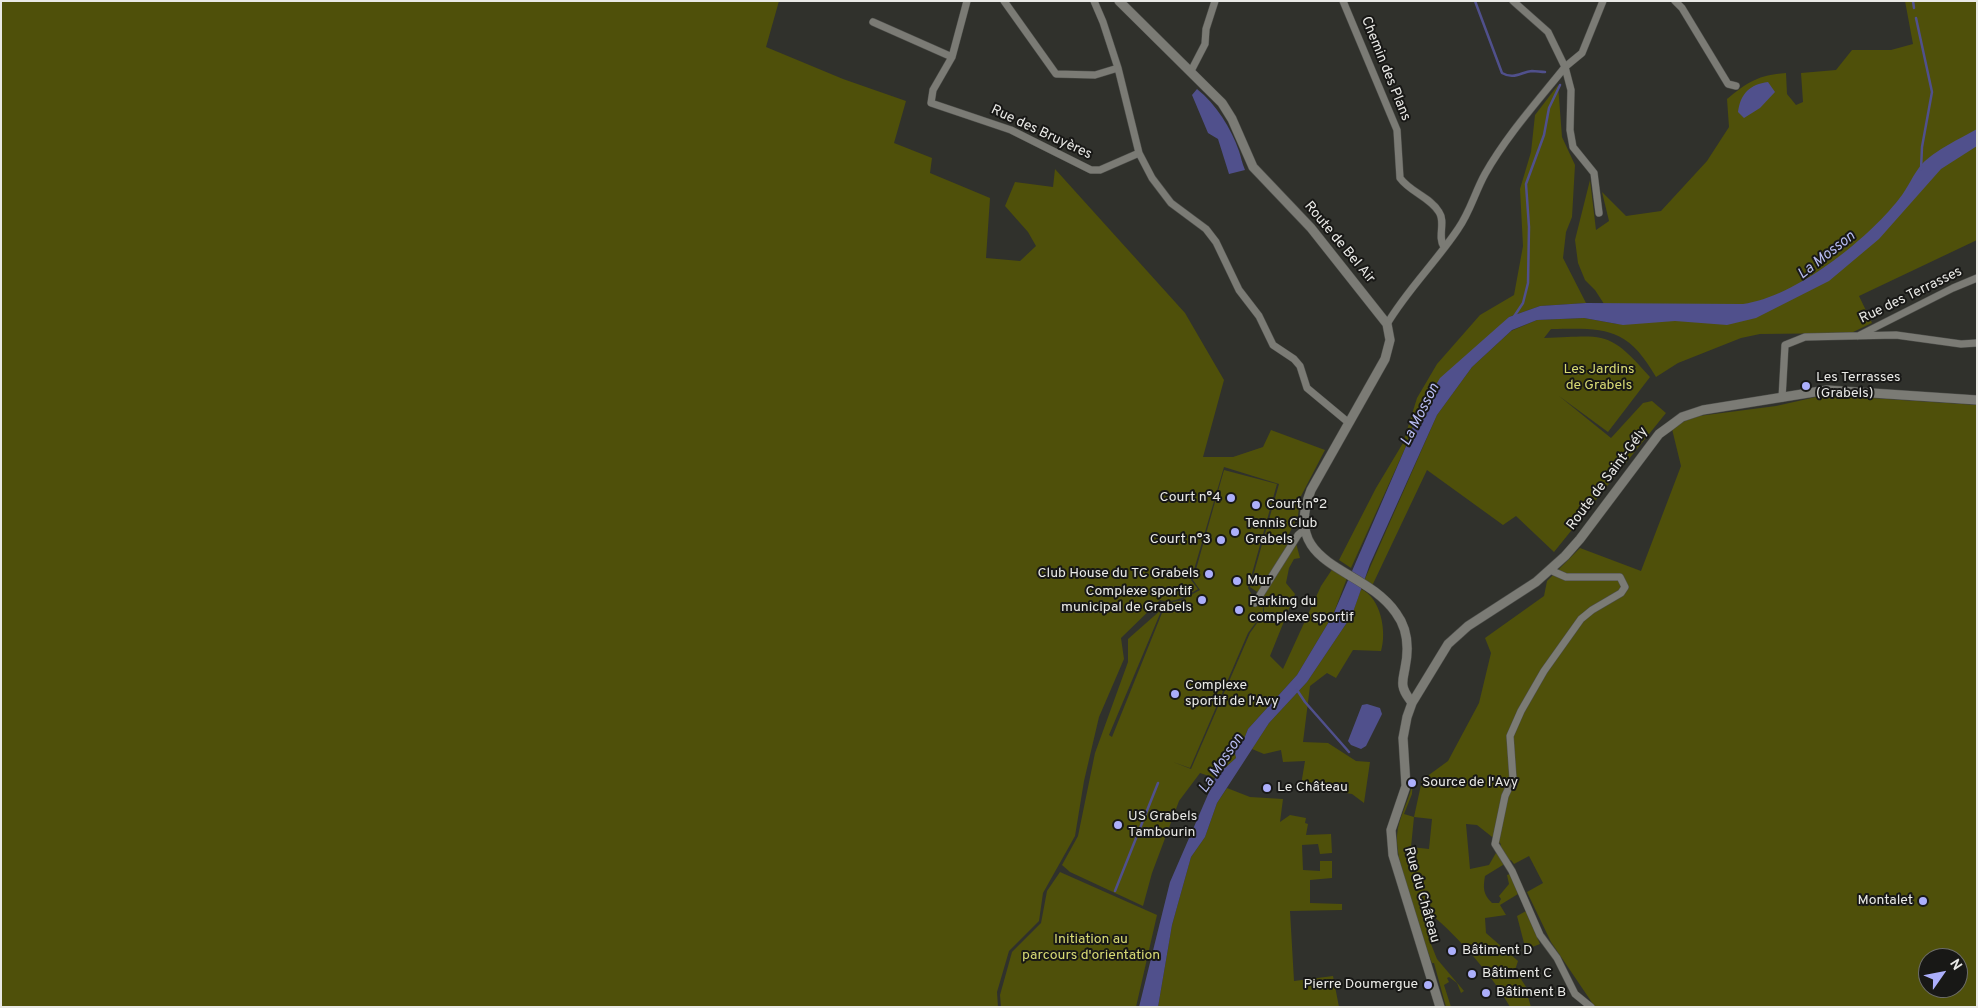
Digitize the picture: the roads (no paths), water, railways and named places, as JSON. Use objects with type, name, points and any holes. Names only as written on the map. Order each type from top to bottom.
[{"type":"street","points":[[873,22],[952,57],[967,1]]},
{"type":"street","points":[[1004,1],[1056,74],[1095,75],[1118,68]]},
{"type":"street","points":[[1094,1],[1118,68],[1139,153],[1152,178],[1170,203],[1206,229],[1216,242],[1239,290],[1259,316],[1273,345],[1294,359],[1300,366],[1307,388],[1349,423]]},
{"type":"street","name":"Route de Bel Air","points":[[1119,1],[1222,103],[1232,119],[1247,157],[1260,177],[1311,228],[1387,324]]},
{"type":"street","points":[[1191,71],[1205,44],[1206,29],[1215,1]]},
{"type":"street","name":"Chemin des Plans","points":[[1343,1],[1397,130],[1400,178],[1432,204],[1441,214],[1441,243],[1444,247]]},
{"type":"street","points":[[1513,1],[1548,32],[1565,67],[1571,90],[1570,130],[1574,147],[1594,173],[1599,213]]},
{"type":"street","points":[[1412,703],[1403,687],[1408,649],[1405,632],[1396,612],[1377,594],[1324,558],[1313,548],[1305,534],[1304,512],[1311,490],[1390,346],[1390,334],[1387,324],[1397,307],[1459,228],[1473,202],[1484,175],[1508,138],[1565,67],[1582,53],[1603,1]]},
{"type":"street","points":[[1675,1],[1682,8],[1728,84],[1736,86]]},
{"type":"street","name":"Rue des Bruyères","points":[[952,57],[933,90],[931,103],[1011,130],[1091,170],[1100,170],[1139,153]]},
{"type":"street","name":"Rue des Terrasses","points":[[1857,336],[1977,278]]},
{"type":"street","name":"Rue des Terrasses","points":[[1782,398],[1785,345],[1805,337],[1896,335],[1961,344],[1977,343]]},
{"type":"street","name":"Route de Saint-Gély","points":[[1412,703],[1448,644],[1457,635],[1509,601],[1550,570],[1580,539],[1659,434],[1682,417],[1703,410],[1827,390],[1977,400]]},
{"type":"street","points":[[1255,603],[1298,535],[1305,534]]},
{"type":"street","points":[[1550,570],[1566,577],[1620,577],[1625,587],[1621,593],[1581,619],[1544,671],[1521,710],[1510,736],[1513,779],[1505,796],[1495,844],[1515,878],[1540,935],[1557,958],[1575,994],[1590,1007]]},
{"type":"street","name":"Rue du Château","points":[[1412,703],[1403,738],[1406,786],[1391,830],[1392,842],[1396,864],[1440,1007]]},
{"type":"water","points":[[1768,82],[1775,92],[1760,108],[1744,118],[1738,112],[1744,95],[1756,85]]},
{"type":"water","points":[[1197,89],[1217,109],[1227,125],[1236,142],[1245,170],[1229,174],[1218,139],[1208,133],[1192,95]]},
{"type":"water","name":"La Mosson","points":[[1977,129],[1977,146],[1941,169],[1879,239],[1829,281],[1756,318],[1727,325],[1675,321],[1623,325],[1584,318],[1537,320],[1512,330],[1472,367],[1437,415],[1370,564],[1352,615],[1307,682],[1269,723],[1217,803],[1205,837],[1191,857],[1172,925],[1158,1007],[1139,1007],[1170,882],[1216,776],[1236,758],[1234,748],[1244,739],[1248,729],[1297,675],[1333,615],[1407,444],[1415,420],[1440,378],[1509,317],[1540,306],[1586,303],[1743,304],[1763,299],[1785,290],[1807,279],[1868,232],[1902,195],[1927,159]]},
{"type":"water","points":[[1367,704],[1380,708],[1382,714],[1366,746],[1361,749],[1351,745],[1348,741],[1362,705]]},
{"type":"waterway","points":[[1475,1],[1502,73],[1514,76],[1532,71],[1545,72]]},
{"type":"waterway","points":[[1913,1],[1914,8]]},
{"type":"waterway","points":[[1916,18],[1932,92],[1922,147],[1921,169]]},
{"type":"waterway","points":[[1513,318],[1523,303],[1528,283],[1529,227],[1526,184],[1544,135],[1549,108],[1560,85]]},
{"type":"waterway","points":[[1297,690],[1305,702],[1349,752]]},
{"type":"waterway","points":[[1115,891],[1158,783]]},
{"type":"place","name":"Les Terrasses (Grabels)","points":[[1806,386]]},
{"type":"place","name":"Court n°4","points":[[1231,498]]},
{"type":"place","name":"Court n°2","points":[[1256,505]]},
{"type":"place","name":"Tennis Club Grabels","points":[[1235,532]]},
{"type":"place","name":"Court n°3","points":[[1221,540]]},
{"type":"place","name":"Club House du TC Grabels","points":[[1209,574]]},
{"type":"place","name":"Mur","points":[[1237,581]]},
{"type":"place","name":"Complexe sportif municipal de Grabels","points":[[1202,600]]},
{"type":"place","name":"Parking du complexe sportif","points":[[1239,610]]},
{"type":"place","name":"Complexe sportif de l'Avy","points":[[1175,694]]},
{"type":"place","name":"Source de l'Avy","points":[[1412,783]]},
{"type":"place","name":"Le Château","points":[[1267,788]]},
{"type":"place","name":"US Grabels Tambourin","points":[[1118,825]]},
{"type":"place","name":"Montalet","points":[[1923,901]]},
{"type":"place","name":"Bâtiment D","points":[[1452,951]]},
{"type":"place","name":"Bâtiment C","points":[[1472,974]]},
{"type":"place","name":"Pierre Doumergue","points":[[1428,985]]},
{"type":"place","name":"Bâtiment B","points":[[1486,993]]},
{"type":"park label","name":"Les Jardins de Grabels","points":[[1599,378]]},
{"type":"park label","name":"Initiation au parcours d'orientation","points":[[1091,948]]}]
